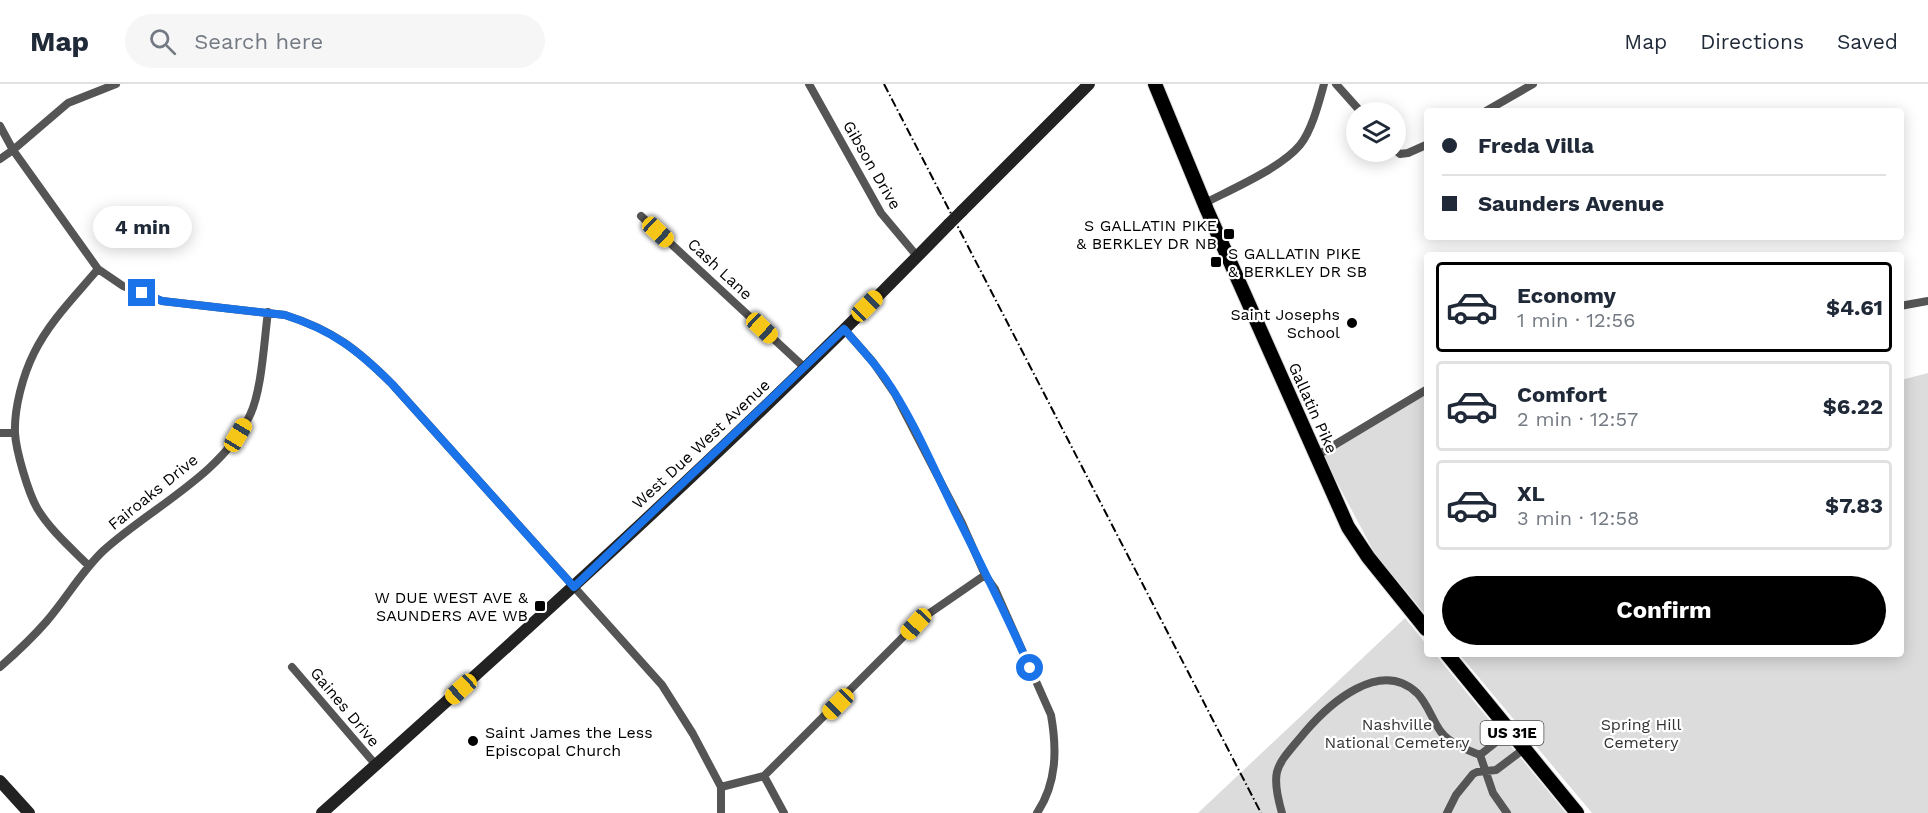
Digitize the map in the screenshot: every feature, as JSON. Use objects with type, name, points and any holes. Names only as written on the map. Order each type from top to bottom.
[{"type":"main road","name":"West Due West Avenue","points":[[322,813],[574,587],[805,368],[1089,84]]},
{"type":"main road","name":"Gallatin Pike","points":[[1155,84],[1316,456],[1353,534],[1368,557],[1424,627]]},
{"type":"main road","name":"US 31E","points":[[1449,657],[1577,813]]},
{"type":"main road","points":[[0,781],[29,813]]},
{"type":"street","points":[[0,159],[68,103],[116,84]]},
{"type":"street","name":"Gibson Drive","points":[[809,84],[881,213],[917,256]]},
{"type":"street","points":[[1205,203],[1285,159],[1301,143],[1324,84]]},
{"type":"street","points":[[1336,84],[1352,102]]},
{"type":"street","points":[[1491,108],[1533,84]]},
{"type":"street","points":[[0,126],[13,150],[98,269],[123,286],[162,301],[268,312],[303,321],[328,333],[363,355],[662,685],[693,734],[721,787],[721,813]]},
{"type":"street","points":[[1406,153],[1424,146]]},
{"type":"street","name":"Cash Lane","points":[[641,216],[805,368]]},
{"type":"street","points":[[89,566],[55,532],[37,507],[26,479],[15,433],[19,394],[34,351],[62,312],[98,269]]},
{"type":"street","points":[[1904,305],[1928,301]]},
{"type":"street","name":"Fairoaks Drive","points":[[0,667],[45,623],[89,566],[111,545],[206,470],[238,435],[250,414],[259,377],[268,312]]},
{"type":"street","points":[[844,329],[873,362],[895,394],[962,523],[985,575],[995,589],[1051,715],[1055,736],[1054,764],[1045,801],[1037,813]]},
{"type":"street","points":[[1316,456],[1424,391]]},
{"type":"street","points":[[0,433],[15,433]]},
{"type":"street","points":[[721,787],[764,776],[921,619],[985,575]]},
{"type":"street","name":"Gaines Drive","points":[[292,667],[376,765]]},
{"type":"street","points":[[1282,813],[1276,791],[1275,771],[1282,760],[1317,717],[1342,696],[1369,683],[1383,680],[1402,684],[1415,692],[1423,700],[1442,733],[1468,751],[1480,755]]},
{"type":"street","points":[[1480,755],[1510,731]]},
{"type":"street","points":[[1447,813],[1456,795],[1473,774],[1497,770],[1524,748]]},
{"type":"street","points":[[1480,755],[1493,793],[1507,813]]},
{"type":"street","points":[[764,776],[784,813]]},
{"type":"green space","name":"Spring Hill Cemetery","points":[[1928,373],[1928,813],[1592,813],[1462,657],[1904,657],[1904,379]]},
{"type":"green space","points":[[1424,389],[1424,613],[1375,554],[1323,456]]},
{"type":"green space","name":"Nashville National Cemetery","points":[[1405,618],[1424,642],[1424,657],[1437,657],[1566,813],[1198,813]]},
{"type":"railway","points":[[884,84],[1261,813]]},
{"type":"place","name":"S GALLATIN PIKE & BERKLEY DR NB","points":[[1229,234]]},
{"type":"place","name":"S GALLATIN PIKE & BERKLEY DR SB","points":[[1216,262]]},
{"type":"place","name":"Saint Josephs School","points":[[1352,323]]},
{"type":"place","name":"W DUE WEST AVE & SAUNDERS AVE WB","points":[[540,606]]},
{"type":"place","name":"Saint James the Less Episcopal Church","points":[[473,741]]},
{"type":"route","points":[[142,293],[162,301],[285,315],[328,333],[363,355],[392,384],[574,587],[844,329],[873,362],[895,394],[962,523],[985,575],[995,589],[1030,668]]}]
